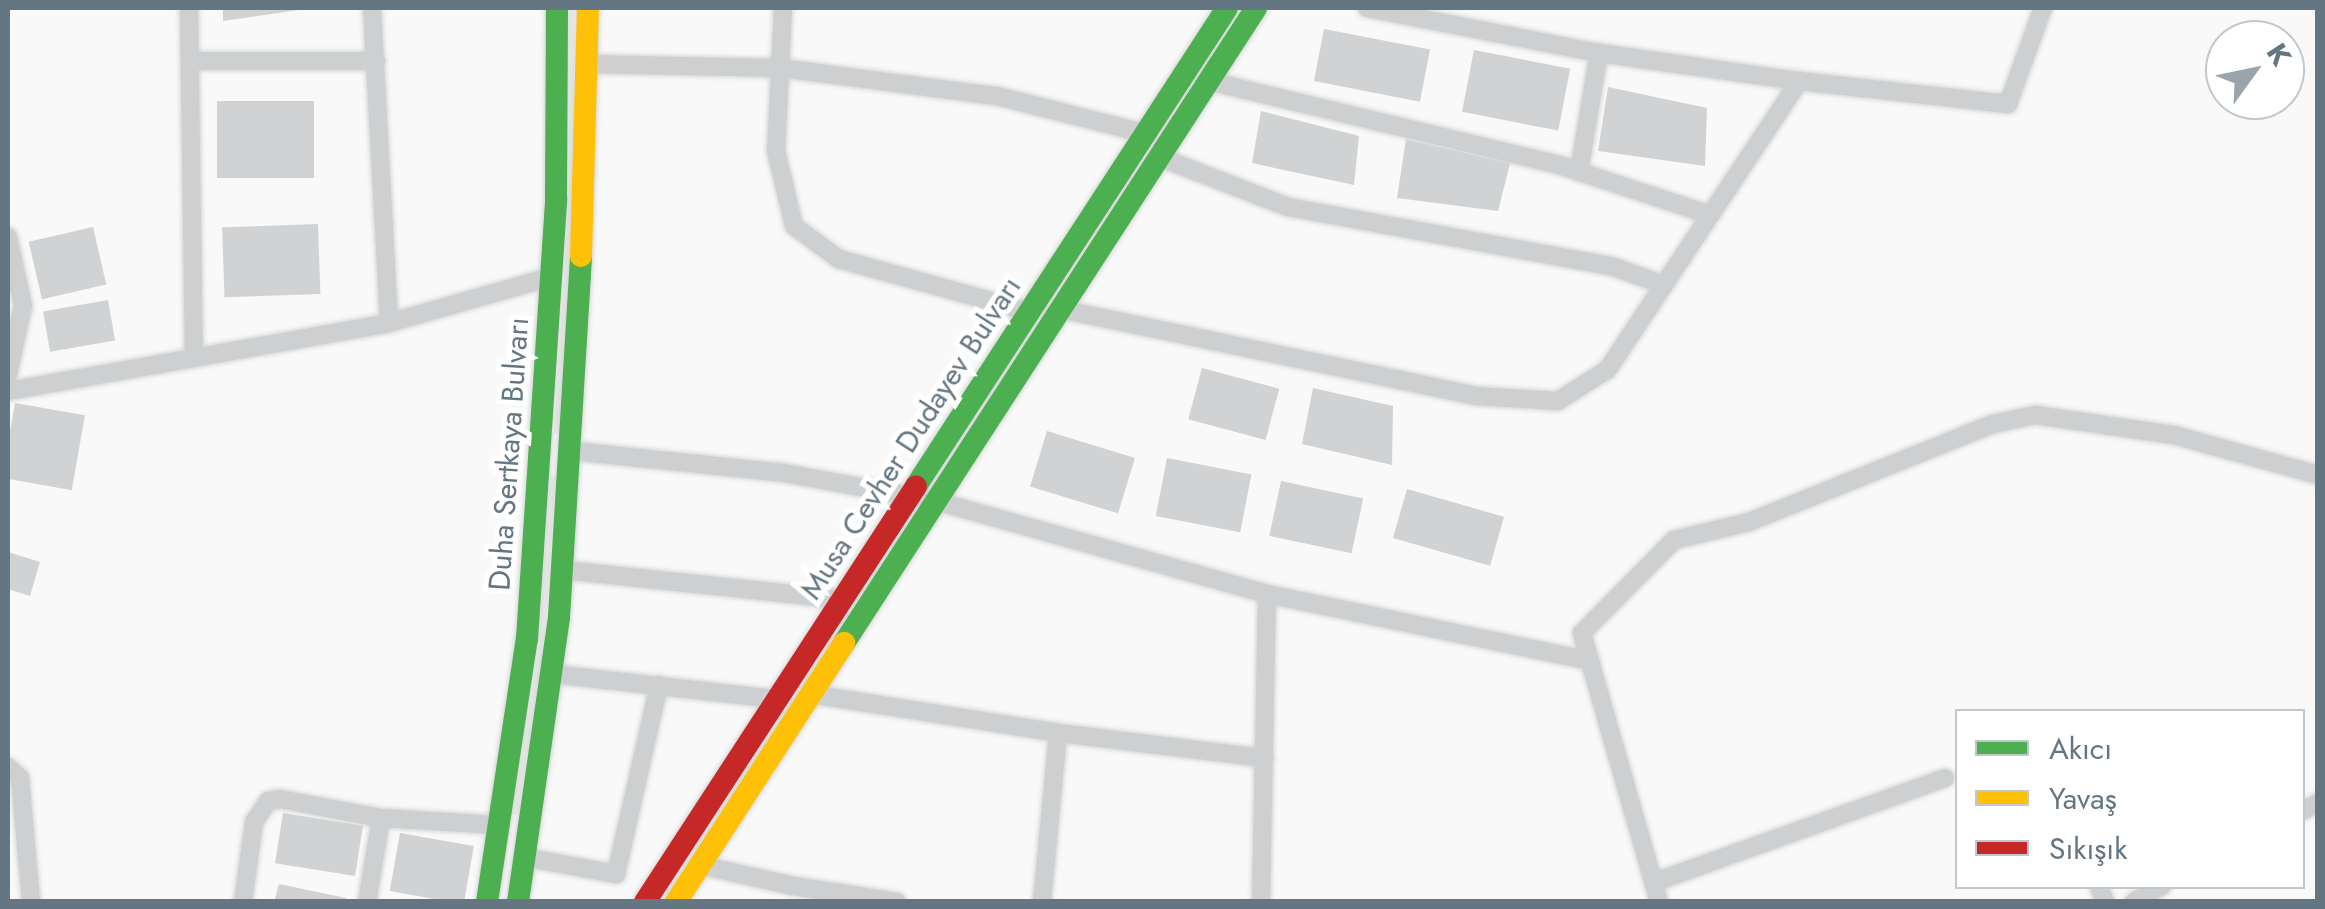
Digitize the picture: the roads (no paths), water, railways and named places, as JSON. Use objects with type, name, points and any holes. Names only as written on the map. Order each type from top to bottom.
[{"type":"main road","name":"Duha Sertkaya Bulvarı","points":[[487,902],[527,639],[551,277],[557,8]]},
{"type":"main road","name":"Duha Sertkaya Bulvarı","points":[[518,902],[553,674],[563,570],[572,451],[588,8]]},
{"type":"main road","name":"Musa Cevher Dudayev Bulvarı","points":[[645,902],[1227,8]]},
{"type":"main road","name":"Musa Cevher Dudayev Bulvarı","points":[[676,902],[1256,8]]},
{"type":"main road","points":[[540,452],[572,451]]},
{"type":"main road","points":[[498,825],[528,828]]},
{"type":"street","points":[[189,8],[194,356]]},
{"type":"street","points":[[372,8],[389,323]]},
{"type":"street","points":[[783,8],[776,151],[794,226],[839,258],[1030,312]]},
{"type":"street","points":[[1368,8],[1599,53],[1799,81],[2008,104],[2044,8]]},
{"type":"street","points":[[1579,172],[1599,53]]},
{"type":"street","points":[[190,61],[376,62]]},
{"type":"street","points":[[588,64],[780,68],[996,96],[1147,134]]},
{"type":"street","points":[[1209,80],[1579,172],[1710,215]]},
{"type":"street","points":[[1060,309],[1476,396],[1558,401],[1608,370],[1799,81]]},
{"type":"street","points":[[1159,157],[1288,207],[1611,266],[1664,285]]},
{"type":"street","points":[[8,237],[24,306],[8,374]]},
{"type":"street","points":[[8,392],[389,323],[551,277]]},
{"type":"street","points":[[1659,902],[1582,634],[1674,540],[1749,522],[1994,424],[2035,415],[2174,435],[2318,475]]},
{"type":"street","points":[[572,451],[784,473],[936,501],[1267,594],[1590,661]]},
{"type":"street","points":[[563,570],[841,599]]},
{"type":"street","points":[[1261,902],[1267,594]]},
{"type":"street","points":[[553,674],[777,699]]},
{"type":"street","points":[[524,856],[616,874],[659,685]]},
{"type":"street","points":[[810,694],[1058,733],[1264,758]]},
{"type":"street","points":[[1042,902],[1058,733]]},
{"type":"street","points":[[8,767],[20,778],[30,902]]},
{"type":"street","points":[[1654,882],[1945,778]]},
{"type":"street","points":[[243,902],[254,822],[268,801],[280,799],[381,818],[498,825]]},
{"type":"street","points":[[367,902],[381,818]]},
{"type":"street","points":[[700,865],[792,894],[897,902]]},
{"type":"street","points":[[2134,902],[2157,889]]}]
